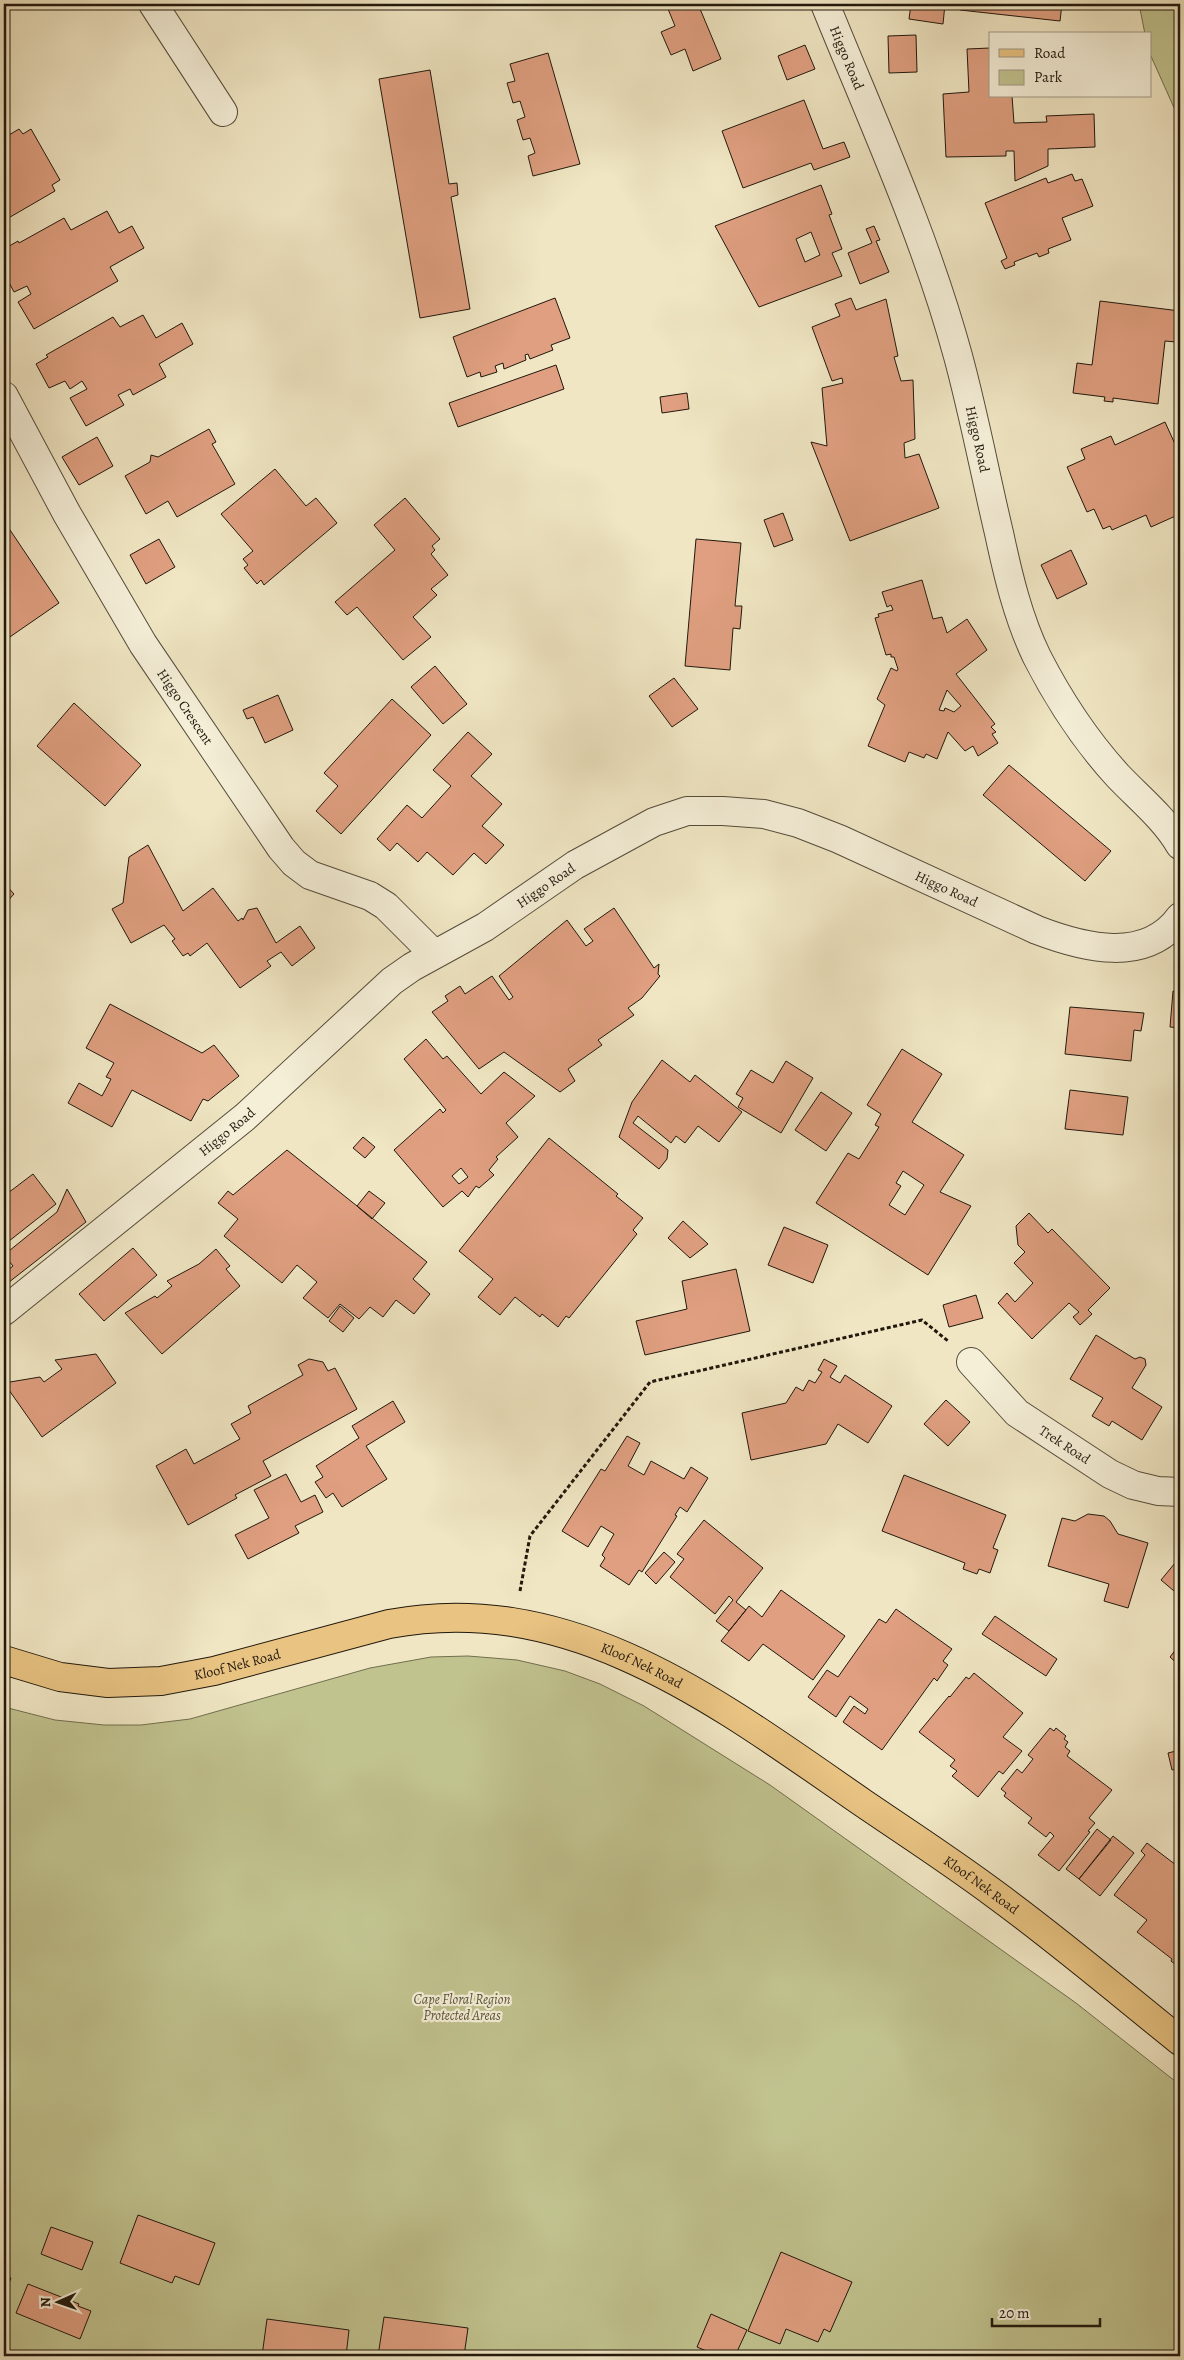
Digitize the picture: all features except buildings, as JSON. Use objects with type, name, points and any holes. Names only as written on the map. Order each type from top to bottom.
[{"type":"main road","name":"Kloof Nek Road","points":[[4,1660],[60,1677],[108,1683],[161,1681],[214,1671],[325,1640],[417,1619],[481,1618],[515,1622],[536,1625],[593,1642],[692,1688],[766,1736],[996,1894],[1180,2041]]},
{"type":"street","points":[[154,4],[223,112]]},
{"type":"street","name":"Higgo Road","points":[[826,4],[912,218],[942,302],[959,360],[1009,580],[1037,657],[1067,709],[1094,749],[1158,815],[1180,845]]},
{"type":"street","name":"Higgo Crescent","points":[[4,396],[67,514],[143,644],[281,848],[294,863],[310,875],[370,896],[386,906],[434,954]]},
{"type":"street","name":"Higgo Road","points":[[4,1311],[231,1129],[392,981],[434,954],[485,927],[575,865],[654,822],[687,811],[723,811],[764,814],[798,823],[839,839],[1037,930],[1080,944],[1110,948],[1134,946],[1152,941],[1171,930],[1180,917]]},
{"type":"street","name":"Trek Road","points":[[971,1362],[1017,1413],[1110,1474],[1133,1485],[1158,1492],[1180,1492]]},
{"type":"path","points":[[515,1622],[530,1536],[650,1382],[922,1320],[940,1333],[971,1362]]},
{"type":"green space","points":[[1139,4],[1180,4],[1180,121],[1152,58],[1152,32],[1145,32]]},
{"type":"green space","name":"Cape Floral Region Protected Areas","points":[[468,1656],[517,1660],[565,1671],[600,1684],[644,1706],[770,1785],[1076,2003],[1180,2085],[1180,2356],[4,2356],[4,1707],[55,1720],[104,1725],[141,1725],[190,1719],[370,1668],[431,1657]]}]
